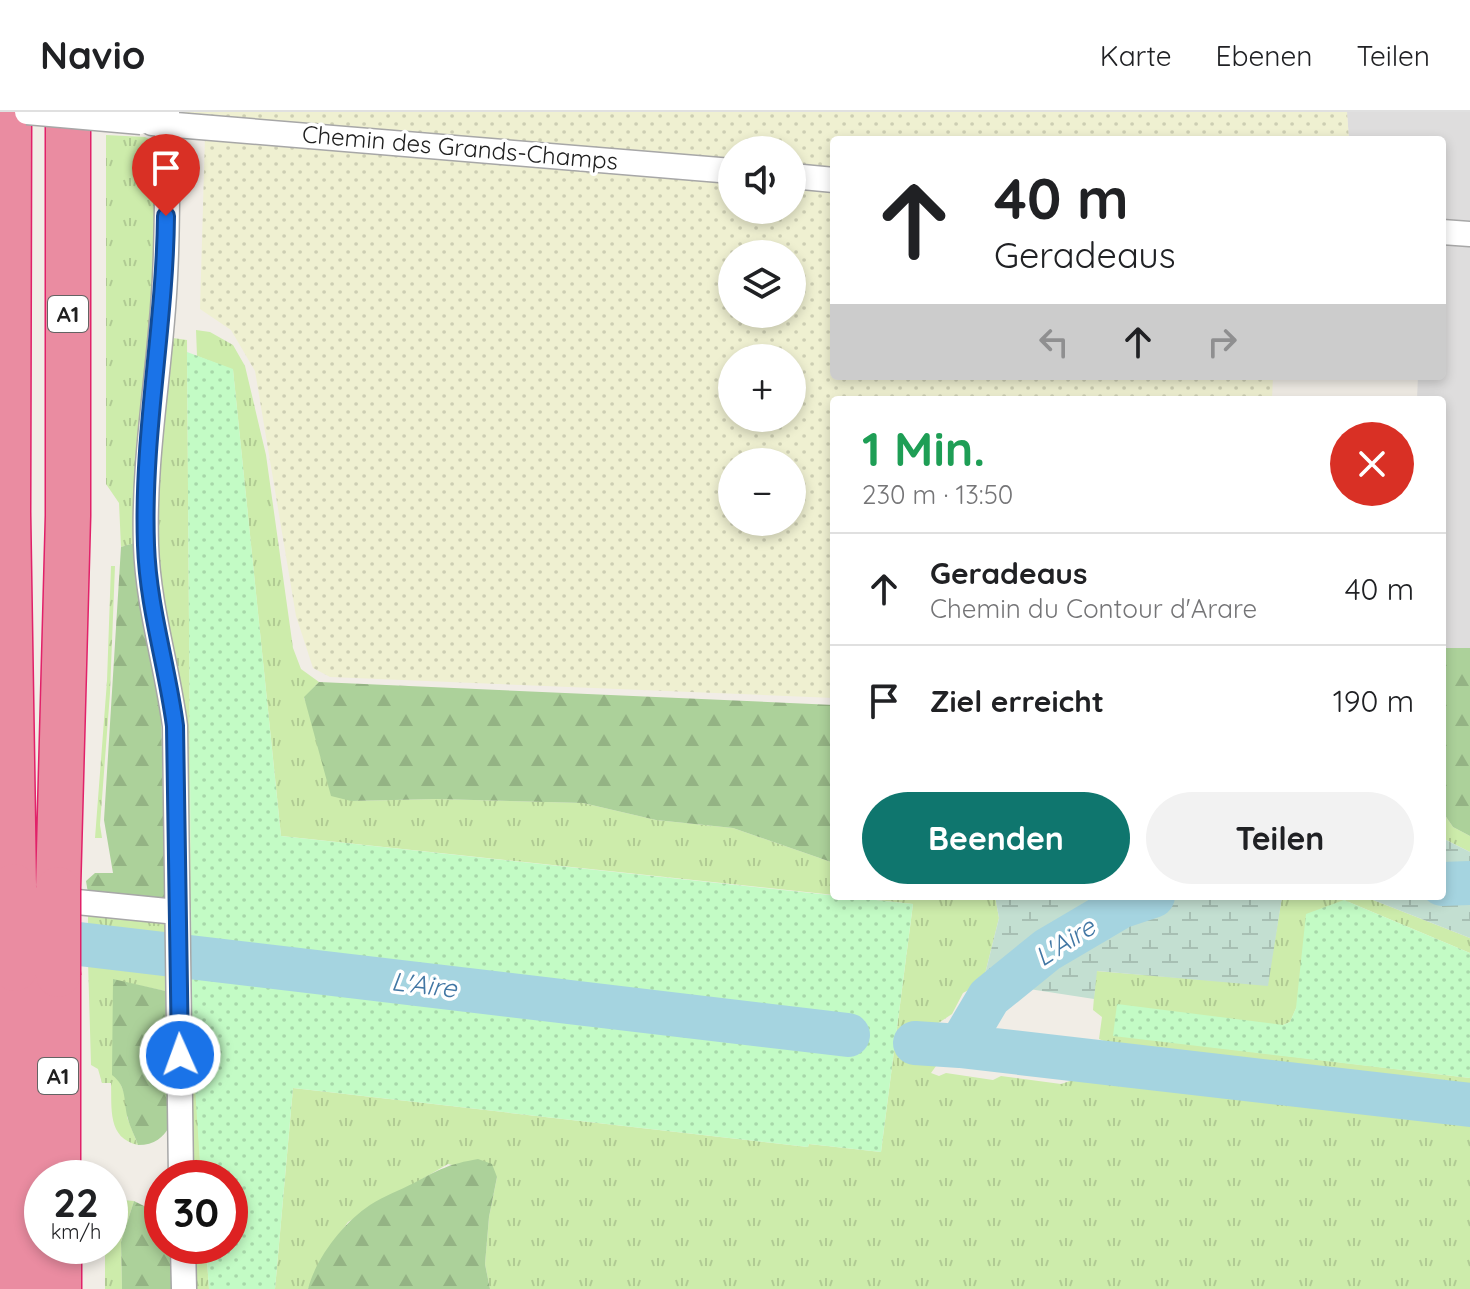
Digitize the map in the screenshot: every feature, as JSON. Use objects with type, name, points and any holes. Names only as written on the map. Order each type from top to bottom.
[{"type":"highway","name":"A1","points":[[9,112],[7,889],[15,969],[16,1289]]},
{"type":"highway","name":"A1","points":[[58,1160],[58,889],[68,516],[68,112]]},
{"type":"highway","points":[[59,1264],[59,1289]]},
{"type":"street","name":"Chemin des Grands-Champs","points":[[27,112],[141,122],[167,118],[718,170]]},
{"type":"street","points":[[167,118],[165,278],[147,472],[146,545],[151,604],[169,682],[175,726],[181,1160]]},
{"type":"street","points":[[806,177],[830,180]]},
{"type":"street","points":[[1446,232],[1470,234]]},
{"type":"street","points":[[7,889],[176,917]]},
{"type":"street","points":[[183,1264],[184,1289]]},
{"type":"shaded area","points":[[1347,112],[1470,112],[1470,648],[1446,648],[1446,396],[1417,396],[1418,380],[1446,380],[1446,136],[1349,136]]},
{"type":"green space","points":[[177,112],[1347,112],[1349,136],[830,136],[830,171],[806,169],[806,136],[718,136],[718,162],[182,117]]},
{"type":"green space","points":[[106,135],[145,137],[158,143],[157,243],[134,543],[121,547],[119,503],[106,484]]},
{"type":"green space","points":[[205,136],[718,176],[718,224],[806,224],[806,183],[830,185],[830,380],[1273,380],[1272,396],[830,396],[830,698],[330,677],[313,668],[296,616],[255,371],[231,330],[200,309]]},
{"type":"green space","points":[[196,330],[210,332],[233,345],[245,366],[266,455],[293,648],[301,669],[319,682],[304,698],[351,801],[437,799],[583,803],[656,820],[733,828],[830,862],[830,895],[281,836],[233,370],[197,356]]},
{"type":"green space","points":[[159,336],[187,340],[191,908],[177,912],[177,770],[151,604]]},
{"type":"green space","points":[[187,352],[233,369],[281,836],[830,895],[830,900],[913,904],[881,1152],[809,1144],[808,1147],[293,1088],[275,1289],[209,1289],[207,1264],[248,1264],[248,1160],[200,1160],[192,1043]]},
{"type":"green space","points":[[134,543],[144,631],[161,703],[165,900],[88,893],[86,881],[95,873],[113,873],[104,820],[121,547]]},
{"type":"green space","points":[[111,566],[115,566],[100,825],[102,838],[95,838],[107,681]]},
{"type":"green space","points":[[1446,648],[1470,648],[1470,836],[1453,827],[1446,817]]},
{"type":"green space","points":[[319,682],[830,705],[830,862],[733,828],[656,820],[583,803],[437,799],[351,801],[331,796],[304,697]]},
{"type":"green space","points":[[1446,817],[1453,827],[1470,836],[1470,852],[1446,840]]},
{"type":"green space","points":[[1446,840],[1470,852],[1470,938],[1373,900],[1446,900]]},
{"type":"green space","points":[[878,900],[996,900],[999,918],[983,982],[963,993],[952,1014],[913,1040],[936,1066],[931,1073],[993,1080],[1001,1076],[1061,1084],[1073,1080],[1470,1125],[1470,1289],[490,1289],[485,1264],[489,1217],[497,1177],[448,1164],[348,1222],[320,1262],[308,1289],[275,1289],[293,1088],[808,1147],[809,1144],[881,1152],[913,904]]},
{"type":"green space","points":[[996,900],[1282,900],[1268,986],[1097,971],[1094,999],[983,982],[999,918]]},
{"type":"green space","points":[[1281,900],[1344,900],[1290,1022],[1283,1025],[1113,1035],[1470,1078],[1470,1087],[1243,1058],[1128,1051],[1099,1039],[1102,1017],[1093,1010],[1096,971],[1267,985]]},
{"type":"green space","points":[[1344,900],[1373,900],[1470,938],[1470,953]]},
{"type":"green space","points":[[1344,900],[1470,953],[1470,1078],[1113,1036],[1117,1004],[1283,1025],[1290,1022],[1296,1008],[1306,914]]},
{"type":"green space","points":[[88,910],[168,922],[168,941],[88,930]]},
{"type":"green space","points":[[88,961],[169,971],[170,992],[113,980],[119,1080],[127,1100],[127,1117],[138,1145],[121,1136],[116,1129],[111,1083],[102,1083],[98,1069],[91,1065]]},
{"type":"green space","points":[[113,979],[170,992],[171,1124],[162,1137],[149,1144],[138,1145],[128,1119],[123,1090],[112,1075]]},
{"type":"green space","points":[[177,999],[192,1006],[200,1160],[181,1160]]},
{"type":"green space","points":[[478,1159],[492,1164],[497,1177],[489,1217],[485,1264],[490,1289],[308,1289],[324,1254],[341,1231],[370,1205],[438,1171]]},
{"type":"green space","points":[[128,1200],[134,1201],[128,1220]]},
{"type":"green space","points":[[134,1201],[144,1206],[144,1264],[172,1264],[173,1289],[122,1289],[121,1264],[128,1264],[128,1220]]},
{"type":"green space","points":[[105,1264],[121,1264],[122,1289],[105,1289]]},
{"type":"green space","points":[[183,1264],[207,1264],[209,1289],[184,1289]]},
{"type":"waterway","name":"L'Aire","points":[[1446,884],[1470,883]]},
{"type":"waterway","name":"L'Aire","points":[[915,1043],[960,1046],[989,997],[1047,950],[1120,907],[1141,900]]},
{"type":"waterway","name":"L'Aire","points":[[20,937],[848,1035]]},
{"type":"waterway","points":[[960,1046],[1470,1105]]},
{"type":"route","points":[[166,216],[165,278],[147,472],[146,545],[151,604],[169,682],[175,726],[180,1055]]}]
